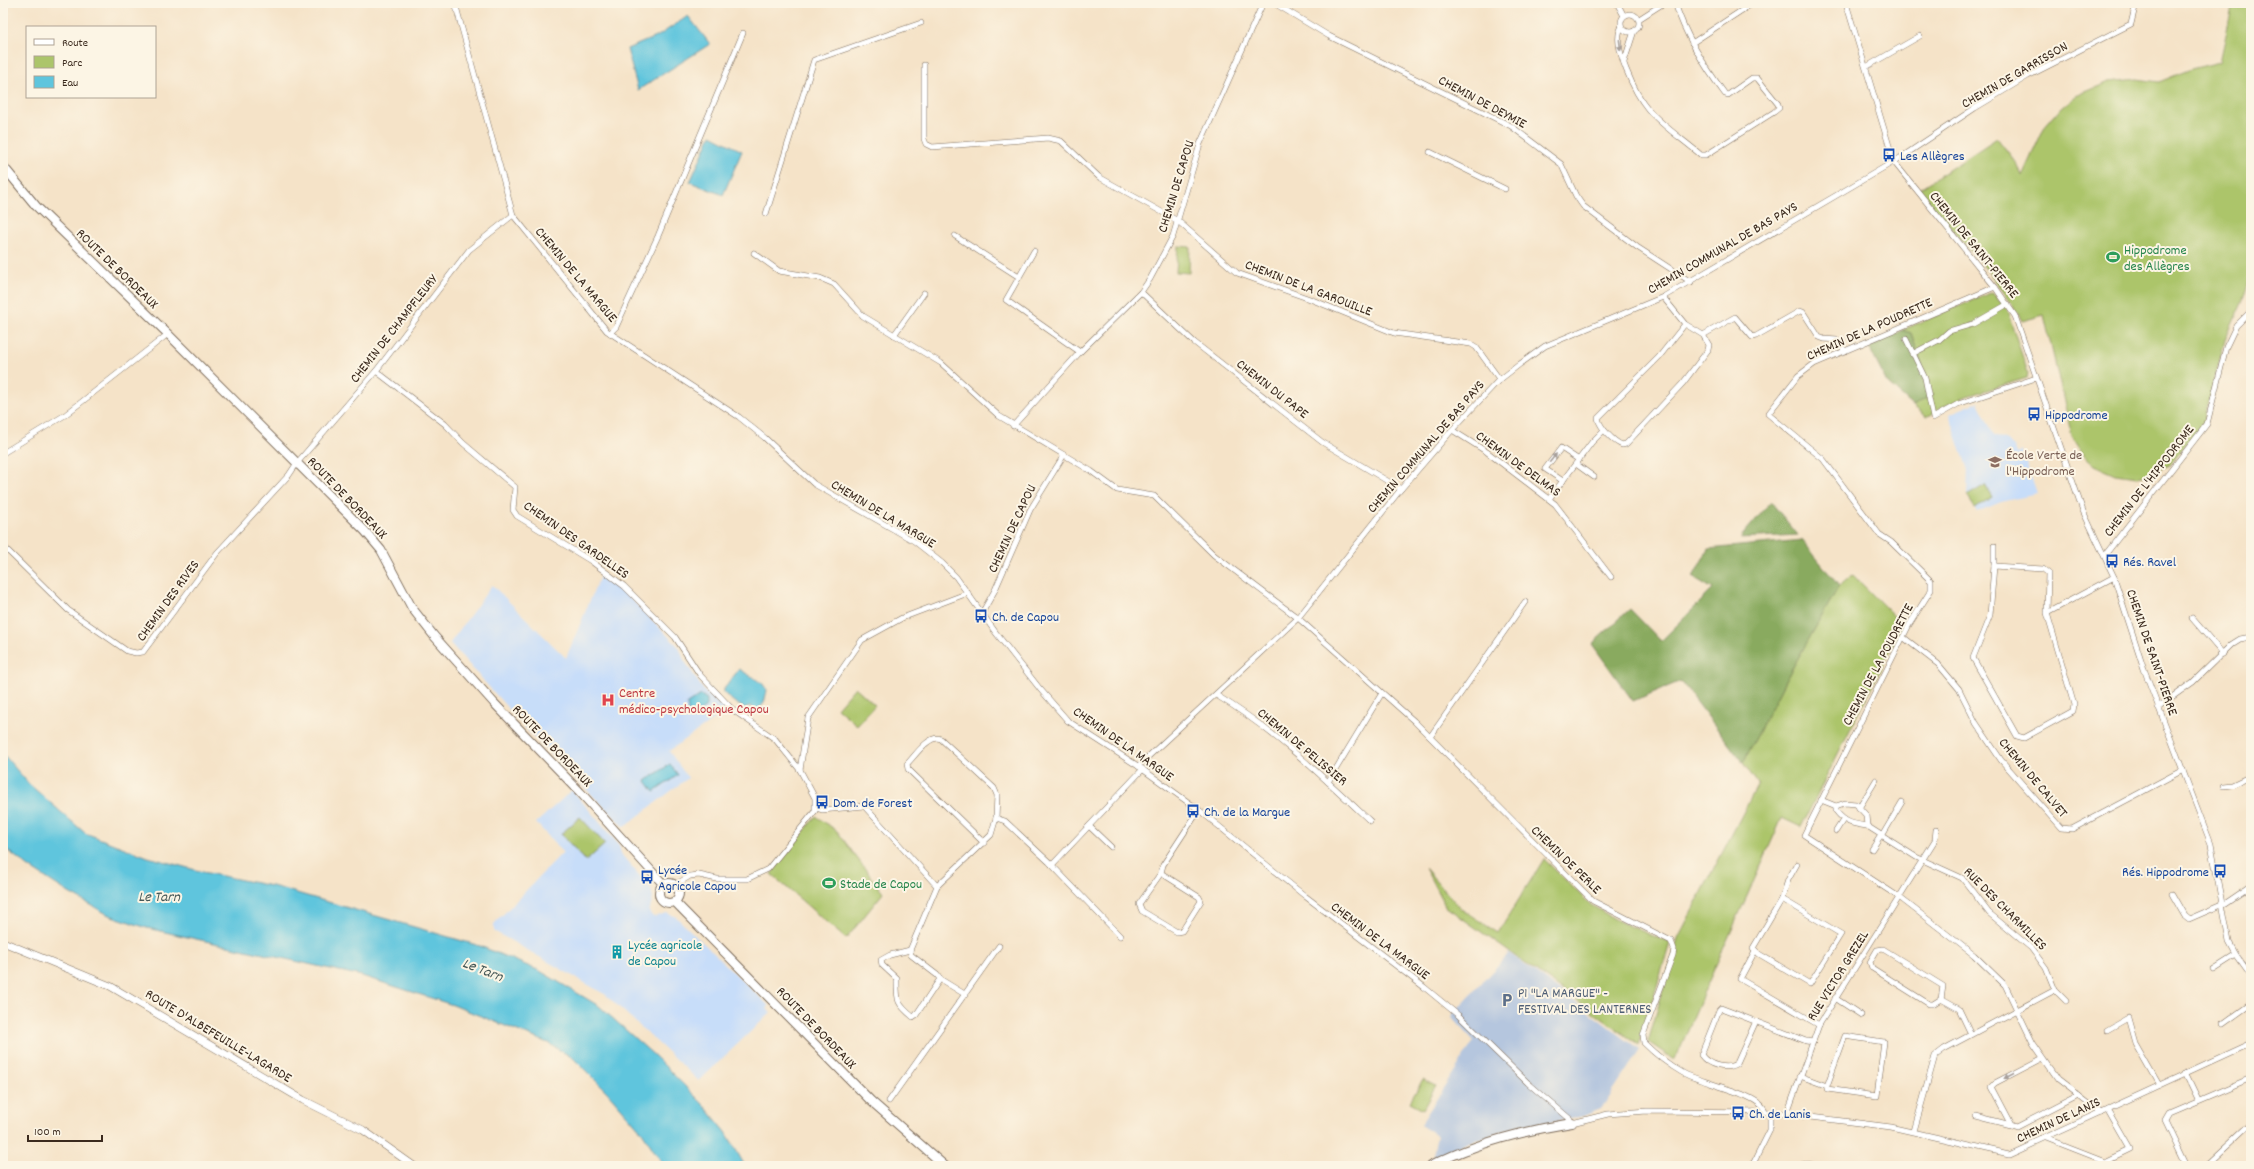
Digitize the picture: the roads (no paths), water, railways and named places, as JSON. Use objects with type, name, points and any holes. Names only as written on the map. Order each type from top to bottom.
[{"type":"main road","name":"ROUTE DE BORDEAUX","points":[[3,166],[36,206],[168,334],[372,539],[412,608],[434,636],[489,697],[580,792],[664,885]]},
{"type":"main road","points":[[668,883],[675,885],[680,893],[675,902],[669,904],[661,898],[659,892],[664,885],[668,883]]},
{"type":"main road","name":"ROUTE DE BORDEAUX","points":[[675,902],[871,1101],[945,1166]]},
{"type":"main road","name":"ROUTE D'ALBEFEUILLE-LAGARDE","points":[[3,942],[110,986],[303,1100],[363,1130],[414,1166]]},
{"type":"main road","points":[[1430,1166],[1474,1146],[1501,1137],[1572,1123]]},
{"type":"street","name":"CHEMIN DE LA MARGUE","points":[[455,3],[513,215],[610,333],[740,417],[765,438],[814,484],[914,541],[942,563],[968,593],[1040,689],[1068,721],[1140,768],[1198,810],[1305,896],[1443,1002],[1528,1083],[1570,1119],[1572,1123]]},
{"type":"street","name":"CHEMIN DE CAPOU","points":[[1014,426],[1080,352],[1141,292],[1173,236],[1200,144],[1263,3]]},
{"type":"street","name":"CHEMIN DE DEYMIE","points":[[1274,3],[1329,36],[1511,126],[1561,164],[1576,196],[1583,206],[1637,247],[1691,282]]},
{"type":"street","points":[[1617,3],[1624,16],[1619,32],[1619,45],[1629,77],[1649,110],[1701,155],[1706,155],[1779,108],[1757,78],[1752,78],[1728,95],[1725,94],[1705,67],[1692,43],[1676,3]]},
{"type":"street","points":[[1624,63],[1639,19],[1656,5],[1664,3]]},
{"type":"street","points":[[1692,43],[1753,3]]},
{"type":"street","name":"CHEMIN DE SAINT-PIERRE","points":[[1846,3],[1894,162],[1995,287],[2015,316],[2083,511],[2105,555],[2114,577],[2136,646],[2158,707],[2211,844],[2229,942],[2236,956],[2251,976]]},
{"type":"street","name":"CHEMIN DE GARRISSON","points":[[1894,162],[1975,108],[2028,76],[2131,24],[2136,3]]},
{"type":"street","points":[[1624,16],[1632,14],[1639,19]]},
{"type":"street","points":[[766,214],[814,60],[921,23]]},
{"type":"street","points":[[1621,28],[1628,32],[1634,31]]},
{"type":"street","points":[[610,333],[616,327],[658,236],[743,33]]},
{"type":"street","points":[[1866,68],[1920,36]]},
{"type":"street","name":"CHEMIN DE LA GAROUILLE","points":[[924,65],[924,134],[926,144],[932,147],[1048,138],[1060,141],[1099,177],[1178,221],[1237,273],[1310,299],[1394,333],[1471,344],[1476,347],[1500,380]]},
{"type":"street","points":[[1430,152],[1505,189]]},
{"type":"street","name":"CHEMIN COMMUNAL DE BAS PAYS","points":[[1052,865],[1140,768],[1298,618],[1401,489],[1452,430],[1500,380],[1545,346],[1663,298],[1761,238],[1894,162]]},
{"type":"street","name":"CHEMIN DE CHAMPFLEURY","points":[[298,463],[376,371],[469,250],[513,215]]},
{"type":"street","points":[[956,236],[1019,277]]},
{"type":"street","points":[[1034,252],[1006,300],[1080,352]]},
{"type":"street","name":"CHEMIN DE PERLE","points":[[754,254],[779,271],[820,278],[834,284],[863,316],[947,368],[999,416],[1014,426],[1092,471],[1117,490],[1154,496],[1214,555],[1298,618],[1430,737],[1593,901],[1671,941],[1674,949],[1673,955],[1643,1035],[1644,1043],[1683,1073],[1740,1094],[1761,1105],[1767,1111]]},
{"type":"street","name":"CHEMIN DE LA POUDRETTE","points":[[1995,287],[1814,364],[1798,376],[1768,414],[1823,459],[1879,534],[1891,542],[1931,581],[1931,590],[1903,637],[1804,835],[1899,897],[1974,954],[2005,984],[2032,1043],[2058,1079],[2101,1112]]},
{"type":"street","name":"CHEMIN DU PAPE","points":[[1141,292],[1194,342],[1322,442],[1401,489]]},
{"type":"street","points":[[894,335],[924,293]]},
{"type":"street","points":[[1663,298],[1685,324],[1703,336],[1709,345],[1708,350],[1683,383],[1626,444],[1622,446],[1604,430],[1598,422],[1598,418],[1659,357],[1685,324]]},
{"type":"street","points":[[1912,354],[1939,340],[1949,331],[1973,324],[2008,304]]},
{"type":"street","points":[[1703,336],[1735,317],[1748,334],[1752,337],[1756,336],[1800,311],[1803,312],[1819,337],[1838,340],[1845,351]]},
{"type":"street","name":"CHEMIN DE L'HIPPODROME","points":[[2105,555],[2207,424],[2226,347],[2236,326],[2251,311]]},
{"type":"street","points":[[3,453],[65,415],[168,334]]},
{"type":"street","points":[[1906,338],[1912,354],[1925,378],[1933,418],[1958,404],[2036,378]]},
{"type":"street","name":"CHEMIN DES GARDELLES","points":[[376,371],[445,424],[463,443],[515,487],[513,510],[517,516],[591,561],[624,586],[675,637],[700,675],[733,710],[775,739],[800,770]]},
{"type":"street","name":"CHEMIN DE DELMAS","points":[[1452,430],[1488,452],[1555,504],[1611,577]]},
{"type":"street","points":[[1549,499],[1604,430]]},
{"type":"street","points":[[1562,481],[1545,469],[1561,448],[1594,477]]},
{"type":"street","name":"CHEMIN DE CAPOU","points":[[982,613],[995,590],[1030,510],[1064,455]]},
{"type":"street","name":"CHEMIN DES RIVES","points":[[3,546],[68,610],[128,651],[136,653],[143,652],[217,553],[289,475],[298,463]]},
{"type":"street","points":[[1994,546],[1990,614],[1974,658],[2017,736],[2024,738],[2073,711],[2074,705],[2047,613],[2048,574],[2043,569],[1994,566]]},
{"type":"street","points":[[2047,613],[2114,577]]},
{"type":"street","points":[[675,885],[690,876],[699,875],[737,880],[748,879],[763,872],[810,818],[816,808],[815,798],[800,770],[808,718],[862,640],[902,618],[968,593]]},
{"type":"street","points":[[1430,737],[1525,602]]},
{"type":"street","points":[[2192,618],[2223,654]]},
{"type":"street","name":"CHEMIN DE CALVET","points":[[1903,637],[1938,664],[1959,689],[1976,723],[2001,760],[2060,828],[2072,829],[2183,770]]},
{"type":"street","points":[[2158,707],[2193,682],[2240,639],[2251,637]]},
{"type":"street","points":[[1328,782],[1382,693]]},
{"type":"street","name":"CHEMIN DE PELISSIER","points":[[1216,695],[1240,709],[1264,728],[1328,782],[1370,821]]},
{"type":"street","points":[[966,995],[940,979],[911,955],[910,950],[937,886],[984,843],[991,835],[996,818],[997,795],[994,788],[941,739],[931,739],[907,764],[908,769],[912,776],[984,843]]},
{"type":"street","points":[[2223,786],[2232,786],[2251,776]]},
{"type":"street","points":[[1859,808],[1876,780]]},
{"type":"street","points":[[1821,800],[1836,806],[1845,803],[1856,804],[1866,815],[1867,826]]},
{"type":"street","points":[[1872,850],[1902,802]]},
{"type":"street","points":[[816,808],[822,810],[864,806],[937,886]]},
{"type":"street","points":[[1836,806],[1836,811],[1843,820],[1836,830]]},
{"type":"street","points":[[1161,873],[1199,897],[1201,901],[1182,931],[1177,932],[1142,911],[1139,904],[1161,873],[1162,865],[1198,810]]},
{"type":"street","points":[[996,818],[1005,821],[1052,865],[1120,936]]},
{"type":"street","name":"RUE DES CHARMILLES","points":[[1843,820],[1848,823],[1867,826],[1922,861],[1950,871],[1965,881],[1986,909],[2031,948],[2046,968],[2055,990],[2066,1001]]},
{"type":"street","points":[[1089,826],[1111,847]]},
{"type":"street","points":[[1899,897],[1935,840],[1936,830]]},
{"type":"street","points":[[1797,864],[1788,880],[1782,899],[1753,948],[1755,951],[1740,978],[1819,1025]]},
{"type":"street","points":[[2172,894],[2187,919],[2222,904],[2251,886]]},
{"type":"street","name":"RUE VICTOR GREZEL","points":[[1787,1114],[1819,1025],[1899,897]]},
{"type":"street","points":[[1755,951],[1810,984],[1841,934],[1782,899]]},
{"type":"street","points":[[889,1101],[966,995],[999,946]]},
{"type":"street","points":[[1883,949],[1943,986],[1941,999],[1933,1004],[1923,1000],[1872,968],[1870,962],[1877,950],[1883,949]]},
{"type":"street","points":[[910,950],[890,955],[881,960],[882,965],[897,979],[897,1000],[900,1006],[913,1017],[916,1015],[940,979]]},
{"type":"street","points":[[1865,952],[1873,957]]},
{"type":"street","points":[[2214,969],[2236,956]]},
{"type":"street","points":[[1914,1131],[1935,1056],[1944,1049],[1971,1034],[2055,990]]},
{"type":"street","points":[[1835,998],[1862,1015]]},
{"type":"street","points":[[1941,999],[1959,1009],[1971,1034]]},
{"type":"street","points":[[2223,1022],[2251,1003]]},
{"type":"street","points":[[1756,1021],[1737,1063],[1731,1068],[1726,1068],[1703,1058],[1701,1055],[1721,1008],[1813,1042]]},
{"type":"street","points":[[2107,1030],[2128,1018],[2135,1043],[2159,1085]]},
{"type":"street","points":[[1800,1076],[1827,1086],[1827,1089],[1877,1096],[1884,1042],[1845,1036],[1827,1086]]},
{"type":"street","name":"CHEMIN DE LANIS","points":[[1767,1111],[1914,1131],[2009,1154],[2251,1042]]},
{"type":"street","points":[[2011,1125],[1991,1087],[1994,1083],[2043,1058]]},
{"type":"street","points":[[2185,1072],[2198,1099]]},
{"type":"street","points":[[2187,1166],[2165,1120],[2169,1113],[2198,1099],[2251,1078]]},
{"type":"street","points":[[1976,1116],[2017,1127],[2079,1095]]},
{"type":"street","points":[[2046,1138],[2105,1161],[2130,1149],[2107,1109]]},
{"type":"street","points":[[1572,1123],[1620,1112],[1687,1110],[1767,1111],[1770,1130],[1753,1164],[1762,1166]]},
{"type":"street","points":[[2208,1166],[2251,1125]]},
{"type":"street","points":[[1796,1166],[1806,1164],[1822,1166]]},
{"type":"water","points":[[688,16],[710,44],[638,90],[627,49],[658,36]]},
{"type":"water","points":[[711,135],[742,151],[723,195],[690,182]]},
{"type":"water","points":[[739,669],[762,683],[767,690],[764,703],[757,711],[750,706],[744,708],[724,693],[724,689]]},
{"type":"water","points":[[701,695],[707,699],[706,705],[701,711],[692,714],[688,711],[687,704]]},
{"type":"water","name":"Le Tarn","points":[[3,754],[29,784],[85,833],[148,857],[203,872],[276,887],[480,946],[540,971],[599,1006],[657,1058],[702,1103],[726,1132],[745,1166],[664,1166],[642,1132],[608,1093],[573,1058],[548,1043],[453,1005],[362,976],[147,928],[109,915],[69,893],[29,867],[3,847]]},
{"type":"water","points":[[670,764],[678,775],[654,792],[646,781]]},
{"type":"place","name":"Les Allègres","points":[[1889,155]]},
{"type":"place","name":"Hippodrome des Allègres","points":[[2113,257]]},
{"type":"place","name":"Hippodrome","points":[[2034,414]]},
{"type":"place","name":"École Verte de l'Hippodrome","points":[[1995,462]]},
{"type":"place","name":"Rés. Ravel","points":[[2112,561]]},
{"type":"place","name":"Ch. de Capou","points":[[981,616]]},
{"type":"place","name":"Centre médico-psychologique Capou","points":[[608,700]]},
{"type":"place","name":"Dom. de Forest","points":[[822,802]]},
{"type":"place","name":"Ch. de la Margue","points":[[1193,811]]},
{"type":"place","name":"Rés. Hippodrome","points":[[2220,871]]},
{"type":"place","name":"Lycée Agricole Capou","points":[[647,877]]},
{"type":"place","name":"Stade de Capou","points":[[829,883]]},
{"type":"place","name":"Lycée agricole de Capou","points":[[617,952]]},
{"type":"place","name":"P1 \"LA MARGUE\" - FESTIVAL DES LANTERNES","points":[[1507,1000]]},
{"type":"place","name":"Ch. de Lanis","points":[[1738,1113]]}]
